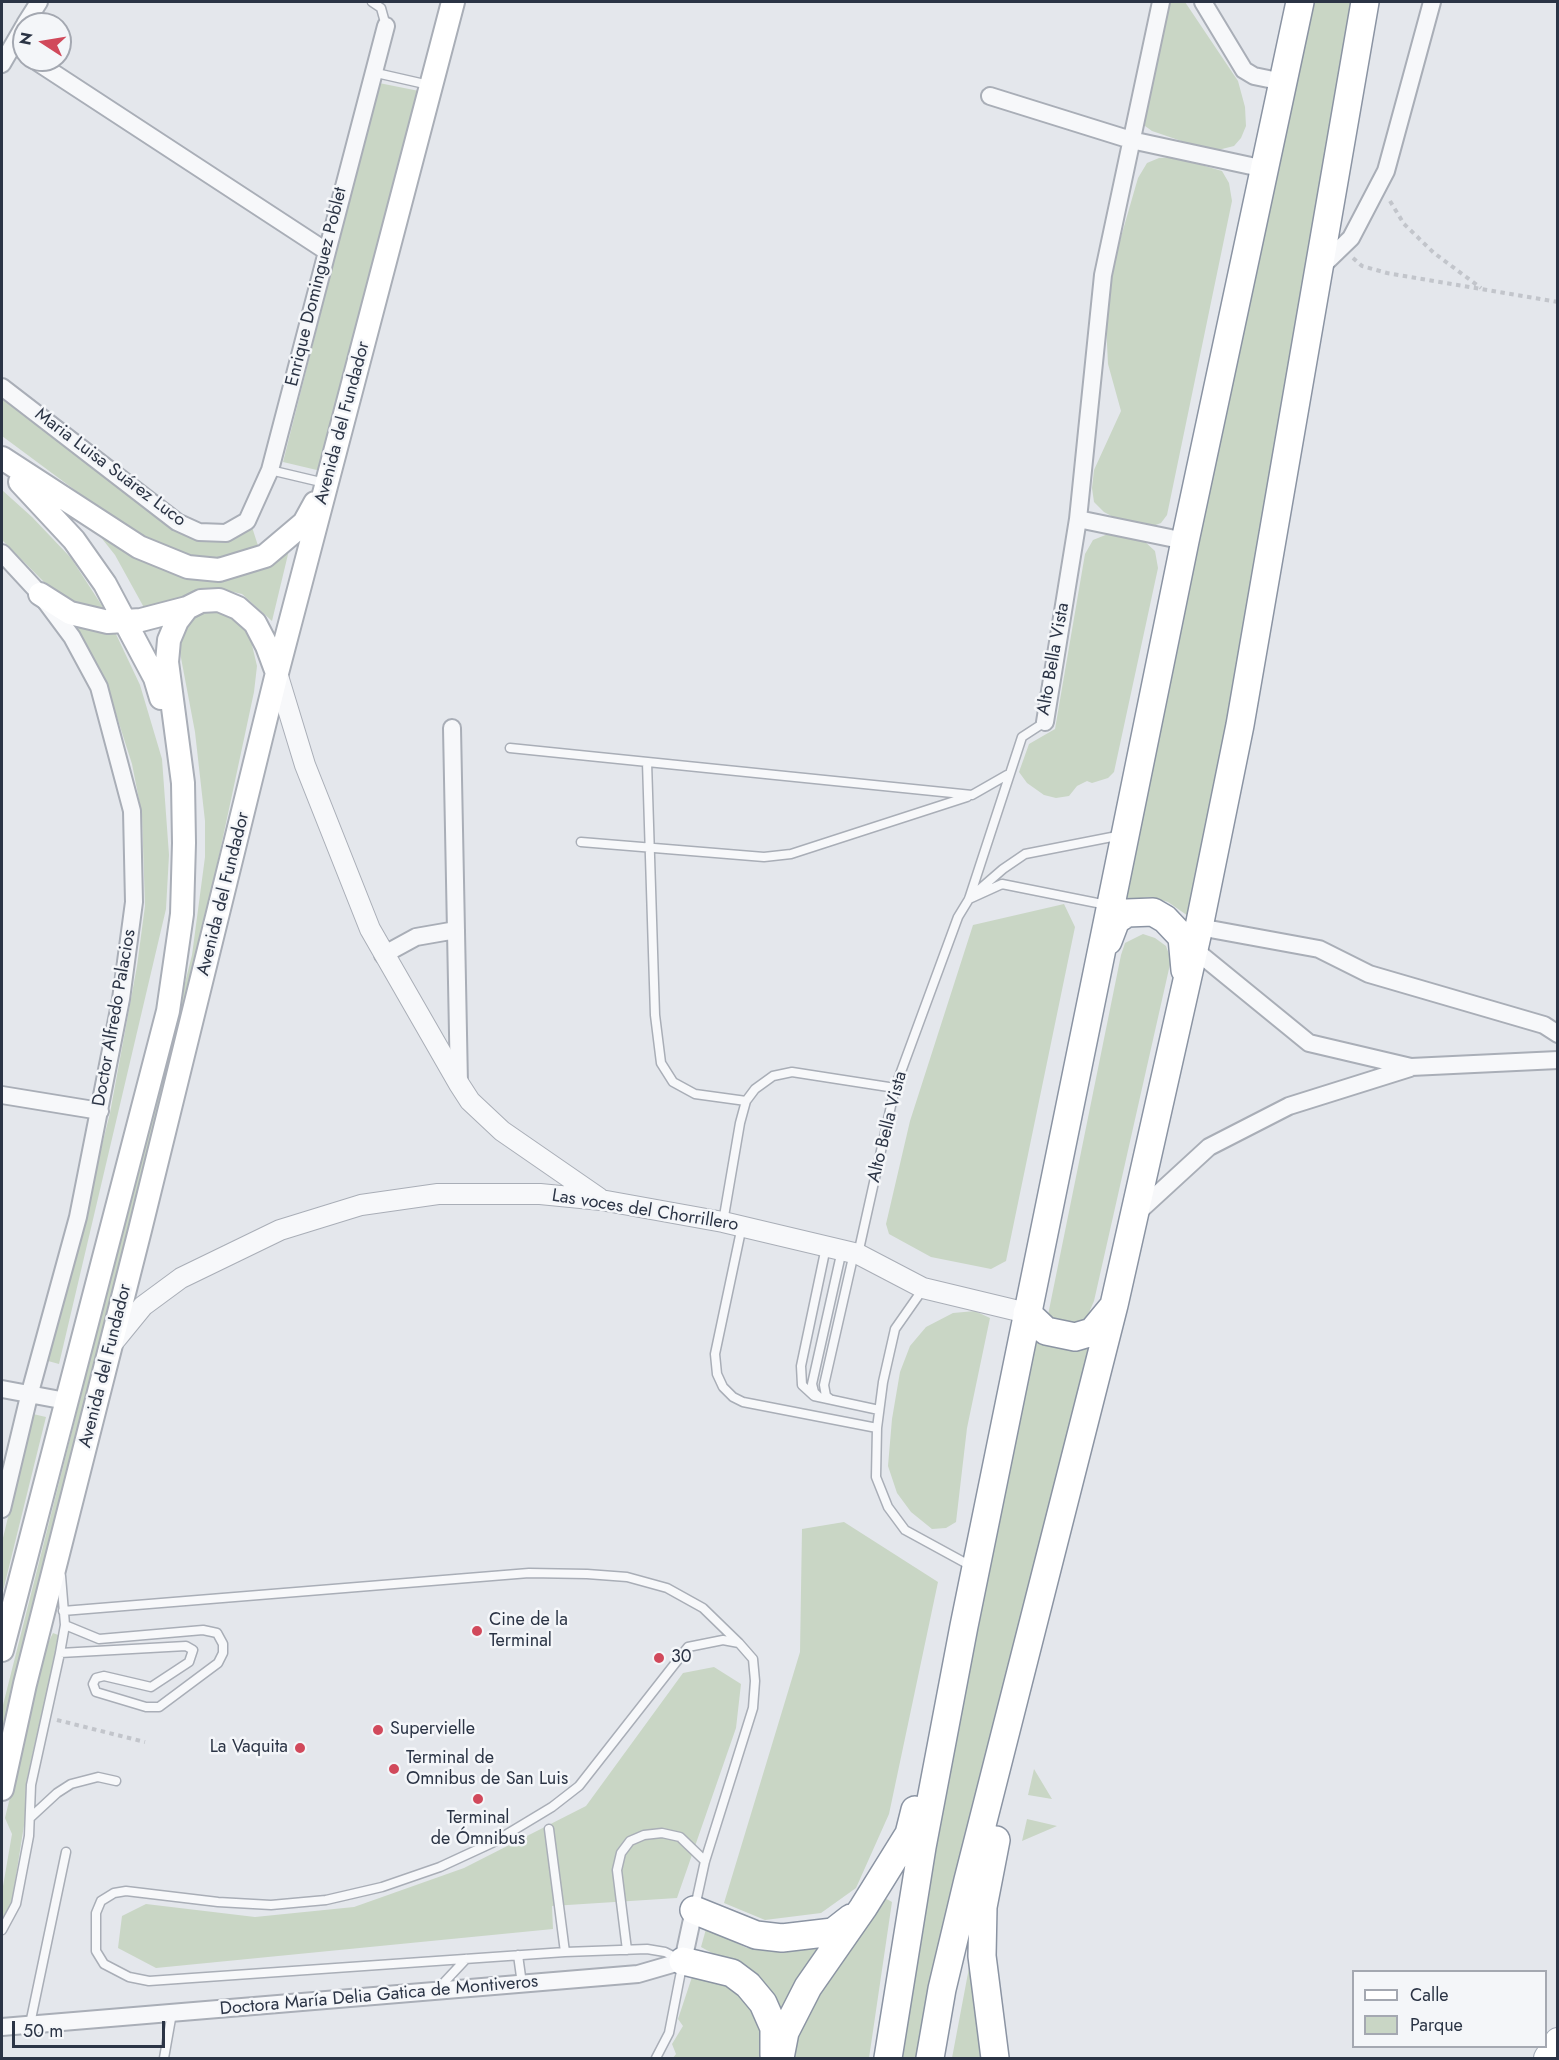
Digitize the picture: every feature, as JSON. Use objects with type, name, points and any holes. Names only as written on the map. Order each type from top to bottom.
[{"type":"highway","points":[[888,2058],[922,1847],[964,1626],[1185,542],[1300,2]]},
{"type":"highway","points":[[930,2058],[942,1989],[968,1880],[1114,1305],[1197,939],[1240,725],[1365,2]]},
{"type":"highway","points":[[1097,972],[1116,920],[1127,913],[1153,912],[1165,919],[1182,937],[1185,964],[1181,1012]]},
{"type":"highway","points":[[1027,1313],[1046,1331],[1075,1337],[1092,1332],[1114,1305]]},
{"type":"highway","points":[[995,2058],[982,1956],[983,1907],[1047,1574]]},
{"type":"highway","points":[[780,2058],[785,2032],[808,1987],[863,1908],[909,1834],[964,1626]]},
{"type":"highway","points":[[694,1910],[756,1935],[782,1938],[833,1932],[863,1908]]},
{"type":"highway","points":[[683,1961],[732,1973],[748,1984],[763,2003],[774,2028],[773,2058]]},
{"type":"main road","name":"Avenida del Fundador","points":[[2,1789],[277,673],[453,2]]},
{"type":"main road","points":[[2,458],[130,541],[164,560],[188,567],[219,570],[265,556],[286,540],[304,523],[327,484]]},
{"type":"main road","points":[[2,465],[36,497],[74,540],[128,622],[155,678],[183,783]]},
{"type":"main road","points":[[40,594],[70,613],[108,622],[128,622],[187,608],[201,601],[219,600],[238,608],[255,623],[277,673]]},
{"type":"main road","points":[[183,783],[167,662],[169,640],[177,621],[187,608]]},
{"type":"main road","name":"Avenida del Fundador","points":[[2,1650],[168,1011],[182,914],[183,783]]},
{"type":"main road","points":[[1547,2058],[1557,2041]]},
{"type":"street","name":"Alto Bella Vista","points":[[1045,722],[1078,519],[1103,275],[1161,2]]},
{"type":"street","points":[[1203,2],[1244,70],[1254,76],[1283,82]]},
{"type":"street","points":[[1319,269],[1351,238],[1380,184],[1432,2]]},
{"type":"street","name":"Enrique Dominguez Poblet","points":[[225,533],[247,521],[270,470],[372,72],[386,26]]},
{"type":"street","points":[[52,72],[326,251]]},
{"type":"street","points":[[990,96],[1131,140],[1265,169]]},
{"type":"street","name":"Maria Luisa Suárez Luco","points":[[2,387],[177,522],[199,532],[225,533]]},
{"type":"street","points":[[1078,519],[1185,542]]},
{"type":"street","name":"Doctor Alfredo Palacios","points":[[2,553],[40,594],[72,637],[99,687],[132,811],[134,902],[122,999],[78,1217],[29,1396],[2,1509]]},
{"type":"street","points":[[277,673],[305,765],[370,929],[459,1084],[470,1101],[502,1131],[601,1200]]},
{"type":"street","points":[[452,728],[459,1084]]},
{"type":"street","points":[[383,955],[416,937],[456,930]]},
{"type":"street","points":[[1197,939],[1318,949],[1369,974],[1544,1024],[1557,1034]]},
{"type":"street","points":[[1197,939],[1309,1043],[1411,1067]]},
{"type":"street","points":[[1135,1215],[1209,1147],[1289,1106],[1411,1067],[1557,1060]]},
{"type":"street","points":[[2,1095],[99,1112]]},
{"type":"street","name":"Las voces del Chorrillero","points":[[112,1344],[143,1306],[181,1278],[280,1230],[361,1205],[438,1194],[540,1194],[601,1200],[732,1224],[845,1251],[924,1288],[1027,1313]]},
{"type":"street","points":[[2,1389],[29,1396],[66,1401]]},
{"type":"street","points":[[683,1961],[694,1910]]},
{"type":"street","name":"Doctora María Delia Gatica de Montiveros","points":[[2,2027],[638,1974],[683,1961]]},
{"type":"lane","points":[[372,2],[381,8],[386,26]]},
{"type":"lane","points":[[372,72],[432,86]]},
{"type":"lane","points":[[270,470],[327,484]]},
{"type":"lane","name":"Alto Bella Vista","points":[[845,1251],[895,1088],[958,917],[969,899],[1007,775],[1022,737],[1045,722]]},
{"type":"lane","points":[[510,748],[972,795]]},
{"type":"lane","points":[[647,762],[655,1015],[661,1064],[673,1082],[695,1094],[746,1101]]},
{"type":"lane","points":[[581,842],[764,857],[791,854],[972,795],[1007,775]]},
{"type":"lane","points":[[969,899],[986,882],[1026,854],[1125,834]]},
{"type":"lane","points":[[969,899],[1002,884],[1140,911]]},
{"type":"lane","points":[[877,1428],[743,1402],[733,1397],[723,1387],[717,1374],[716,1354],[732,1224],[740,1123],[746,1101],[755,1089],[773,1076],[792,1072],[895,1088]]},
{"type":"lane","points":[[845,1251],[801,1377],[807,1392],[879,1410]]},
{"type":"lane","points":[[820,1397],[814,1392],[812,1384],[845,1251]]},
{"type":"lane","points":[[830,1399],[826,1396],[824,1385],[845,1251]]},
{"type":"lane","points":[[924,1288],[895,1329],[879,1410],[876,1477],[888,1507],[905,1530],[976,1569]]},
{"type":"lane","points":[[2,1930],[16,1904],[31,1818],[31,1785],[48,1718],[60,1653],[64,1625],[60,1550]]},
{"type":"lane","points":[[63,1611],[529,1573],[627,1577],[668,1588],[703,1608],[739,1643],[753,1659],[755,1681],[753,1708],[705,1861],[694,1910]]},
{"type":"lane","points":[[60,1653],[186,1646],[193,1650],[189,1662],[151,1687],[104,1676],[96,1678],[93,1684],[96,1692],[146,1707],[159,1707],[218,1663],[223,1653],[223,1644],[217,1633],[203,1630],[99,1639],[64,1625]]},
{"type":"lane","points":[[656,2058],[669,2033],[683,1961],[665,1953],[647,1949],[565,1952],[149,1981],[129,1977],[104,1964],[96,1951],[96,1913],[101,1901],[114,1893],[126,1891],[218,1902],[271,1905],[326,1900],[382,1887],[440,1867],[504,1836],[552,1807],[579,1786],[688,1647],[723,1640],[739,1643]]},
{"type":"lane","points":[[31,1818],[57,1793],[71,1785],[98,1777],[116,1781]]},
{"type":"lane","points":[[549,1828],[565,1952]]},
{"type":"lane","points":[[627,1950],[617,1870],[621,1853],[630,1841],[644,1835],[662,1833],[680,1837],[705,1861]]},
{"type":"lane","points":[[30,2024],[66,1852]]},
{"type":"lane","points":[[518,1955],[522,1984]]},
{"type":"lane","points":[[434,1992],[466,1959]]},
{"type":"lane","points":[[164,2058],[172,2013]]},
{"type":"path","points":[[1380,184],[1404,224],[1434,253],[1482,289]]},
{"type":"path","points":[[1342,246],[1362,266],[1557,302]]},
{"type":"path","points":[[48,1718],[145,1742]]},
{"type":"green space","points":[[1168,2],[1185,2],[1238,81],[1245,107],[1246,126],[1241,138],[1234,146],[1218,150],[1202,148],[1152,131],[1145,126],[1142,119]]},
{"type":"green space","points":[[1311,2],[1355,2],[1295,350],[1191,918],[1168,902],[1151,897],[1121,900]]},
{"type":"green space","points":[[379,83],[419,91],[321,471],[283,462]]},
{"type":"green space","points":[[1174,157],[1222,171],[1229,183],[1232,201],[1167,515],[1161,523],[1153,526],[1115,518],[1104,512],[1094,502],[1092,488],[1094,470],[1121,411],[1108,364],[1105,305],[1114,261],[1138,178],[1147,163],[1159,158]]},
{"type":"green space","points":[[2,397],[169,526],[197,540],[227,542],[252,527],[260,552],[209,561],[178,555],[148,538],[95,505],[2,436]]},
{"type":"green space","points":[[2,490],[32,517],[71,558],[108,615],[65,603],[2,540]]},
{"type":"green space","points":[[88,521],[176,572],[290,546],[272,621],[242,594],[216,588],[203,589],[147,613],[115,555]]},
{"type":"green space","points":[[1108,534],[1143,540],[1155,551],[1158,568],[1114,772],[1108,778],[1092,783],[1087,781],[1077,786],[1069,796],[1056,798],[1044,795],[1027,783],[1019,772],[1029,744],[1055,729],[1085,554],[1093,540]]},
{"type":"green space","points":[[207,609],[229,612],[248,628],[257,666],[254,692],[198,954],[2,1739],[2,1709],[192,955],[205,857],[205,821],[195,732],[178,642],[191,620]]},
{"type":"green space","points":[[74,623],[115,632],[140,685],[162,759],[169,855],[166,909],[59,1364],[48,1361],[110,1113],[137,966],[145,906],[142,815],[132,764],[108,689]]},
{"type":"green space","points":[[1064,904],[1075,927],[1006,1261],[991,1269],[931,1257],[889,1234],[886,1224],[910,1121],[973,925]]},
{"type":"green space","points":[[1143,934],[1155,938],[1166,946],[1171,960],[1094,1301],[1087,1317],[1078,1327],[1056,1324],[1048,1315],[1121,955],[1125,943]]},
{"type":"green space","points":[[975,1311],[990,1318],[967,1428],[956,1522],[946,1528],[932,1529],[911,1512],[897,1493],[888,1466],[892,1419],[900,1372],[910,1346],[926,1327],[953,1313]]},
{"type":"green space","points":[[1032,1337],[1065,1350],[1092,1345],[921,2058],[900,2058],[919,1932]]},
{"type":"green space","points":[[33,1414],[46,1417],[2,1595],[2,1542]]},
{"type":"green space","points":[[844,1522],[938,1582],[889,1814],[856,1888],[821,1913],[765,1920],[724,1903],[800,1652],[802,1529]]},
{"type":"green space","points":[[53,1633],[58,1635],[58,1641],[26,1783],[25,1819],[12,1901],[2,1921],[2,1892],[12,1834],[5,1818],[46,1647]]},
{"type":"green space","points":[[714,1667],[741,1684],[736,1728],[677,1898],[552,1906],[553,1929],[156,1968],[118,1948],[122,1916],[146,1904],[255,1917],[354,1907],[464,1868],[586,1806],[683,1673]]},
{"type":"green space","points":[[1034,1769],[1052,1799],[1028,1795]]},
{"type":"green space","points":[[1027,1819],[1057,1826],[1022,1841]]},
{"type":"green space","points":[[883,1897],[892,1902],[869,2058],[790,2058],[806,2012]]},
{"type":"green space","points":[[706,1929],[747,1948],[823,1944],[781,2014],[754,1976],[701,1947]]},
{"type":"green space","points":[[975,1936],[988,2058],[952,2058]]},
{"type":"green space","points":[[694,1971],[728,1986],[746,2000],[758,2018],[762,2058],[673,2058],[676,2054],[672,2044],[683,2026],[678,2019]]},
{"type":"place","name":"Cine de la Terminal","points":[[477,1631]]},
{"type":"place","name":"30","points":[[659,1658]]},
{"type":"place","name":"Supervielle","points":[[378,1730]]},
{"type":"place","name":"La Vaquita","points":[[300,1748]]},
{"type":"place","name":"Terminal de Omnibus de San Luis","points":[[394,1769]]},
{"type":"place","name":"Terminal de Ómnibus","points":[[478,1799]]}]
